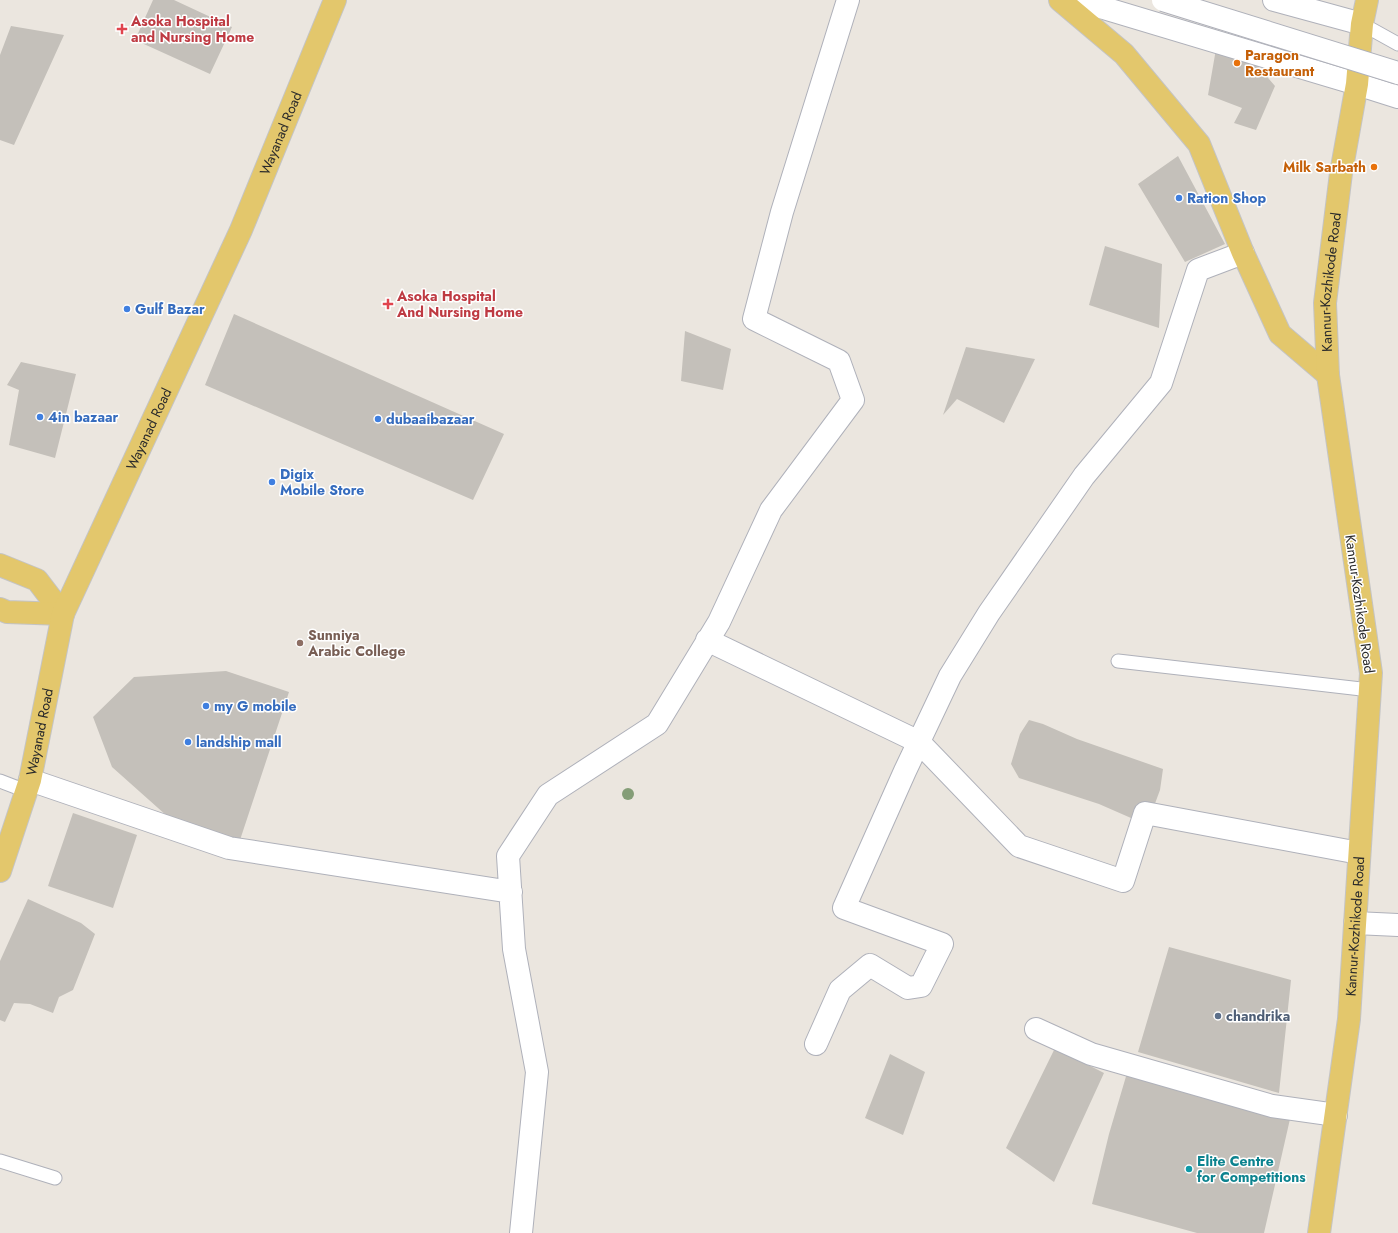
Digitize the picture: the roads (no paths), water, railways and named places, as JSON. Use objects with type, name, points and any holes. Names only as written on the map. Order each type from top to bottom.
[{"type":"main road","name":"Wayanad Road","points":[[0,871],[28,786],[63,614],[241,230],[336,0]]},
{"type":"main road","points":[[1060,0],[1124,54],[1199,144],[1243,253],[1280,334],[1328,375]]},
{"type":"main road","name":"Kannur-Kozhikode Road","points":[[1319,1233],[1349,1019],[1371,673],[1328,375],[1325,303],[1341,173],[1357,84],[1362,24],[1367,0]]},
{"type":"main road","points":[[0,565],[37,580],[63,614]]},
{"type":"main road","points":[[0,609],[7,612],[63,614]]},
{"type":"street","points":[[521,1233],[537,1072],[514,949],[508,856],[548,795],[657,724],[718,622],[771,510],[853,400],[839,361],[754,319],[782,212],[848,0]]},
{"type":"street","points":[[1077,0],[1398,97]]},
{"type":"street","points":[[1163,0],[1398,73]]},
{"type":"street","points":[[1274,0],[1362,24]]},
{"type":"street","points":[[816,1044],[840,990],[870,965],[908,988],[921,986],[942,944],[844,908],[918,742],[950,676],[989,613],[1084,476],[1161,383],[1198,270],[1243,253]]},
{"type":"street","points":[[707,640],[918,742],[1019,846],[1123,881],[1145,813],[1359,853]]},
{"type":"street","points":[[28,786],[230,848],[511,892]]},
{"type":"street","points":[[1355,923],[1398,925]]},
{"type":"street","points":[[1036,1029],[1092,1054],[1264,1104],[1336,1115]]},
{"type":"lane","points":[[1362,24],[1398,44]]},
{"type":"lane","points":[[1118,661],[1370,690]]},
{"type":"lane","points":[[0,781],[28,786]]},
{"type":"lane","points":[[0,1161],[55,1178]]},
{"type":"place","name":"Asoka Hospital and Nursing Home","points":[[122,29]]},
{"type":"place","name":"Paragon Restaurant","points":[[1237,63]]},
{"type":"place","name":"Milk Sarbath","points":[[1374,167]]},
{"type":"place","name":"Ration Shop","points":[[1179,198]]},
{"type":"place","name":"Asoka Hospital And Nursing Home","points":[[388,304]]},
{"type":"place","name":"Gulf Bazar","points":[[127,309]]},
{"type":"place","name":"4in bazaar","points":[[40,417]]},
{"type":"place","name":"dubaaibazaar","points":[[378,419]]},
{"type":"place","name":"Digix Mobile Store","points":[[272,482]]},
{"type":"place","name":"Sunniya Arabic College","points":[[300,643]]},
{"type":"place","name":"my G mobile","points":[[206,706]]},
{"type":"place","name":"landship mall","points":[[188,742]]},
{"type":"place","name":"chandrika","points":[[1218,1016]]},
{"type":"place","name":"Elite Centre for Competitions","points":[[1189,1169]]}]
